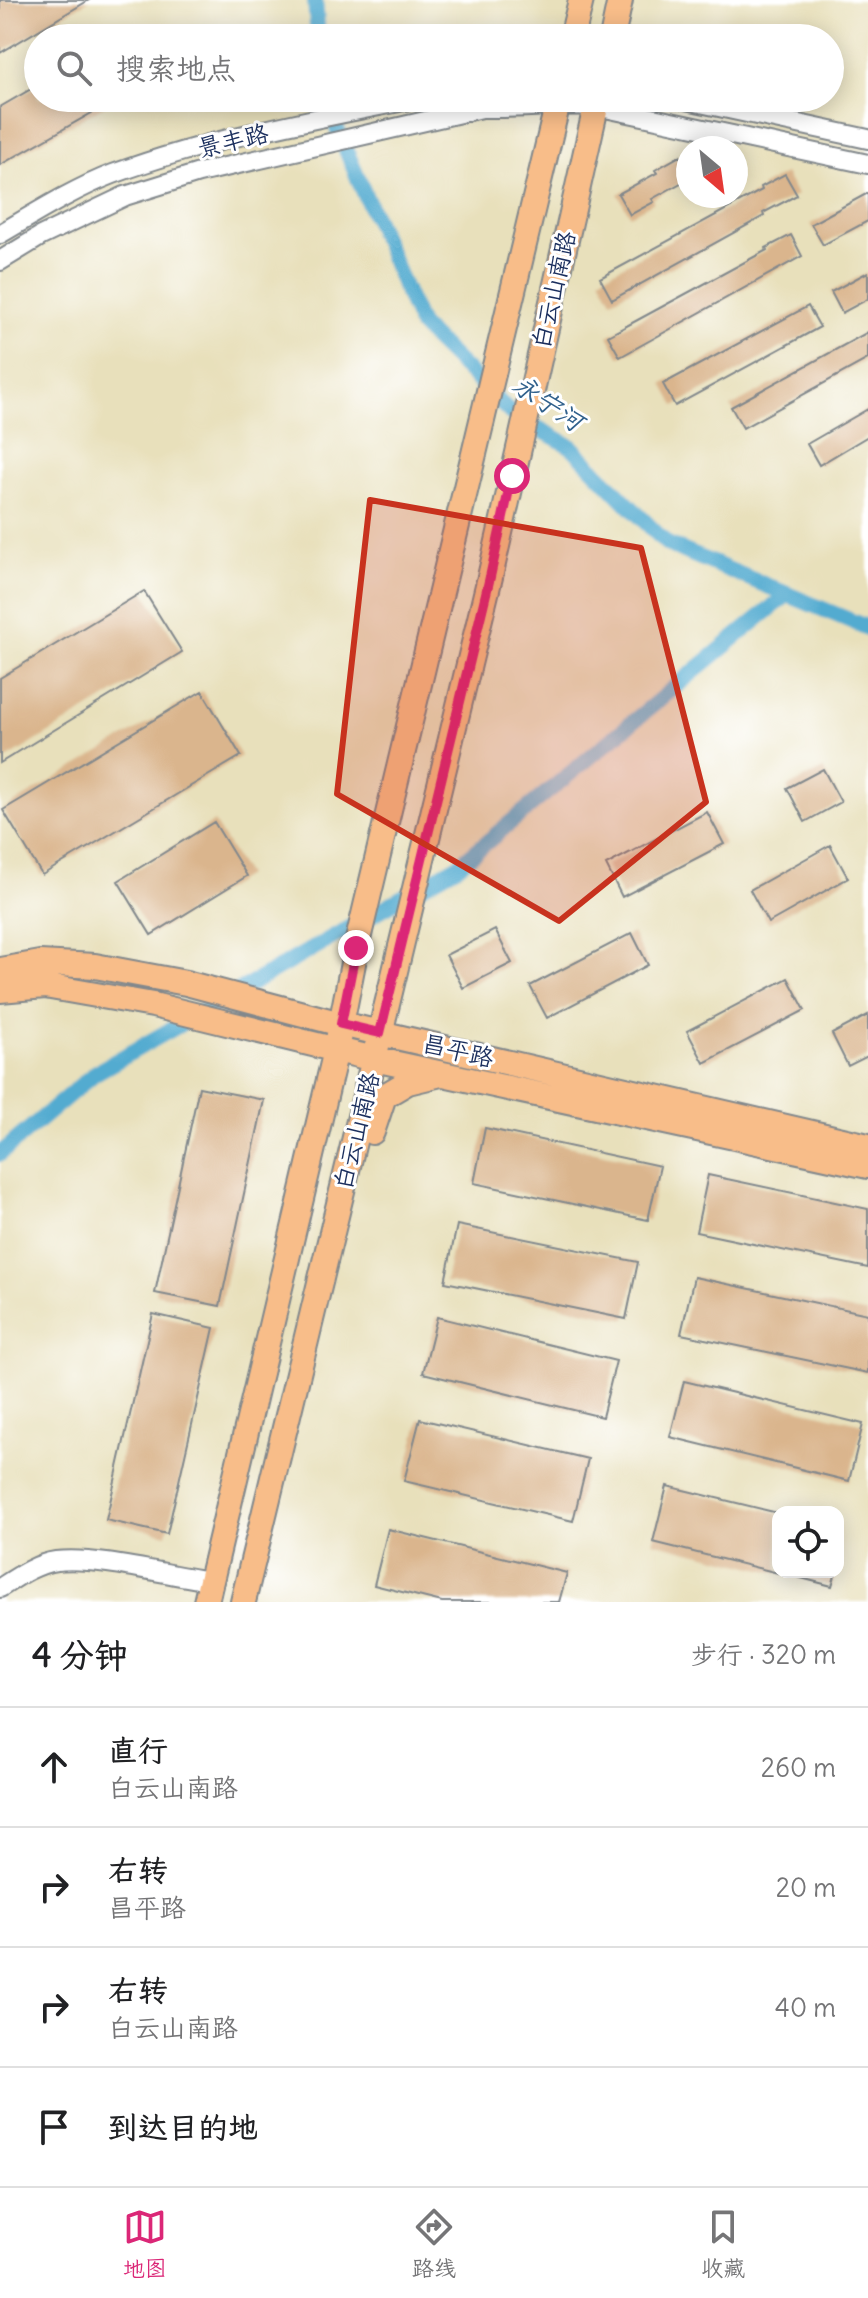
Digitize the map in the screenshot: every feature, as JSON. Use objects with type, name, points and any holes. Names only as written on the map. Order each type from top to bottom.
[{"type":"main road","points":[[575,24],[581,0]]},
{"type":"main road","points":[[615,24],[620,0]]},
{"type":"main road","name":"白云山南路","points":[[208,1592],[336,1050],[356,948],[556,112]]},
{"type":"main road","name":"白云山南路","points":[[243,1602],[402,947],[595,112]]},
{"type":"main road","name":"昌平路","points":[[0,970],[40,963],[95,966],[186,983],[256,1004],[868,1146]]},
{"type":"main road","name":"昌平路","points":[[0,990],[45,986],[153,1005],[374,1059],[868,1166]]},
{"type":"main road","points":[[326,1257],[349,1221],[384,1096],[408,1082],[442,1073]]},
{"type":"street","name":"景丰路","points":[[0,234],[111,175],[184,152],[349,112]]},
{"type":"street","name":"景丰路","points":[[0,261],[41,236],[125,196],[199,173],[464,112]]},
{"type":"street","name":"景丰路","points":[[641,112],[868,164]]},
{"type":"street","points":[[742,112],[868,139]]},
{"type":"street","points":[[0,1587],[27,1570],[55,1561],[87,1562],[208,1592]]},
{"type":"highlighted area","points":[[370,500],[641,548],[706,802],[559,921],[337,794]]},
{"type":"building","points":[[0,0],[89,0],[49,24],[24,24],[24,39],[0,53]]},
{"type":"building","points":[[24,93],[24,112],[93,112],[0,165],[0,107]]},
{"type":"building","points":[[676,158],[676,186],[630,215],[618,194],[657,173],[655,170]]},
{"type":"building","points":[[785,174],[797,195],[612,300],[600,278],[729,208],[748,208],[748,198],[762,190],[761,187]]},
{"type":"building","points":[[868,193],[868,221],[823,245],[811,224]]},
{"type":"building","points":[[791,235],[802,256],[620,357],[608,336]]},
{"type":"building","points":[[868,272],[868,299],[842,313],[831,292]]},
{"type":"building","points":[[808,306],[820,327],[675,406],[663,384]]},
{"type":"building","points":[[868,332],[868,359],[743,428],[731,407]]},
{"type":"building","points":[[868,409],[868,436],[819,465],[807,444]]},
{"type":"building","points":[[144,591],[182,652],[0,763],[0,678]]},
{"type":"building","points":[[202,691],[241,756],[42,875],[3,810]]},
{"type":"building","points":[[823,769],[841,802],[805,822],[787,788]]},
{"type":"building","points":[[707,812],[724,844],[622,897],[606,865]]},
{"type":"building","points":[[214,822],[247,876],[151,935],[118,881]]},
{"type":"building","points":[[830,845],[848,878],[768,923],[750,890]]},
{"type":"building","points":[[495,930],[512,963],[463,988],[446,955]]},
{"type":"building","points":[[632,933],[648,965],[547,1018],[530,986]]},
{"type":"building","points":[[788,978],[805,1010],[704,1063],[687,1031]]},
{"type":"building","points":[[868,1015],[868,1056],[848,1066],[832,1034]]},
{"type":"building","points":[[199,1087],[264,1100],[220,1306],[155,1293]]},
{"type":"building","points":[[485,1128],[660,1166],[648,1220],[474,1183]]},
{"type":"building","points":[[708,1175],[868,1209],[868,1268],[696,1232]]},
{"type":"building","points":[[457,1225],[638,1262],[626,1319],[445,1282]]},
{"type":"building","points":[[694,1277],[868,1314],[868,1373],[681,1334]]},
{"type":"building","points":[[153,1314],[214,1328],[167,1534],[106,1520]]},
{"type":"building","points":[[437,1317],[616,1361],[602,1417],[423,1373]]},
{"type":"building","points":[[684,1381],[863,1424],[849,1481],[670,1437]]},
{"type":"building","points":[[420,1419],[588,1459],[573,1521],[404,1481]]},
{"type":"building","points":[[667,1486],[772,1512],[772,1572],[653,1542]]},
{"type":"building","points":[[388,1529],[567,1573],[559,1602],[442,1602],[374,1585]]},
{"type":"building","points":[[801,1578],[834,1578],[832,1586]]},
{"type":"waterway","name":"永宁河","points":[[315,0],[317,24]]},
{"type":"waterway","name":"永宁河","points":[[330,112],[420,325],[511,413],[572,447],[667,544],[868,628]]},
{"type":"waterway","points":[[0,1154],[95,1073],[459,865],[788,594]]},
{"type":"route","points":[[356,948],[341,1024],[380,1033],[512,476]]}]
